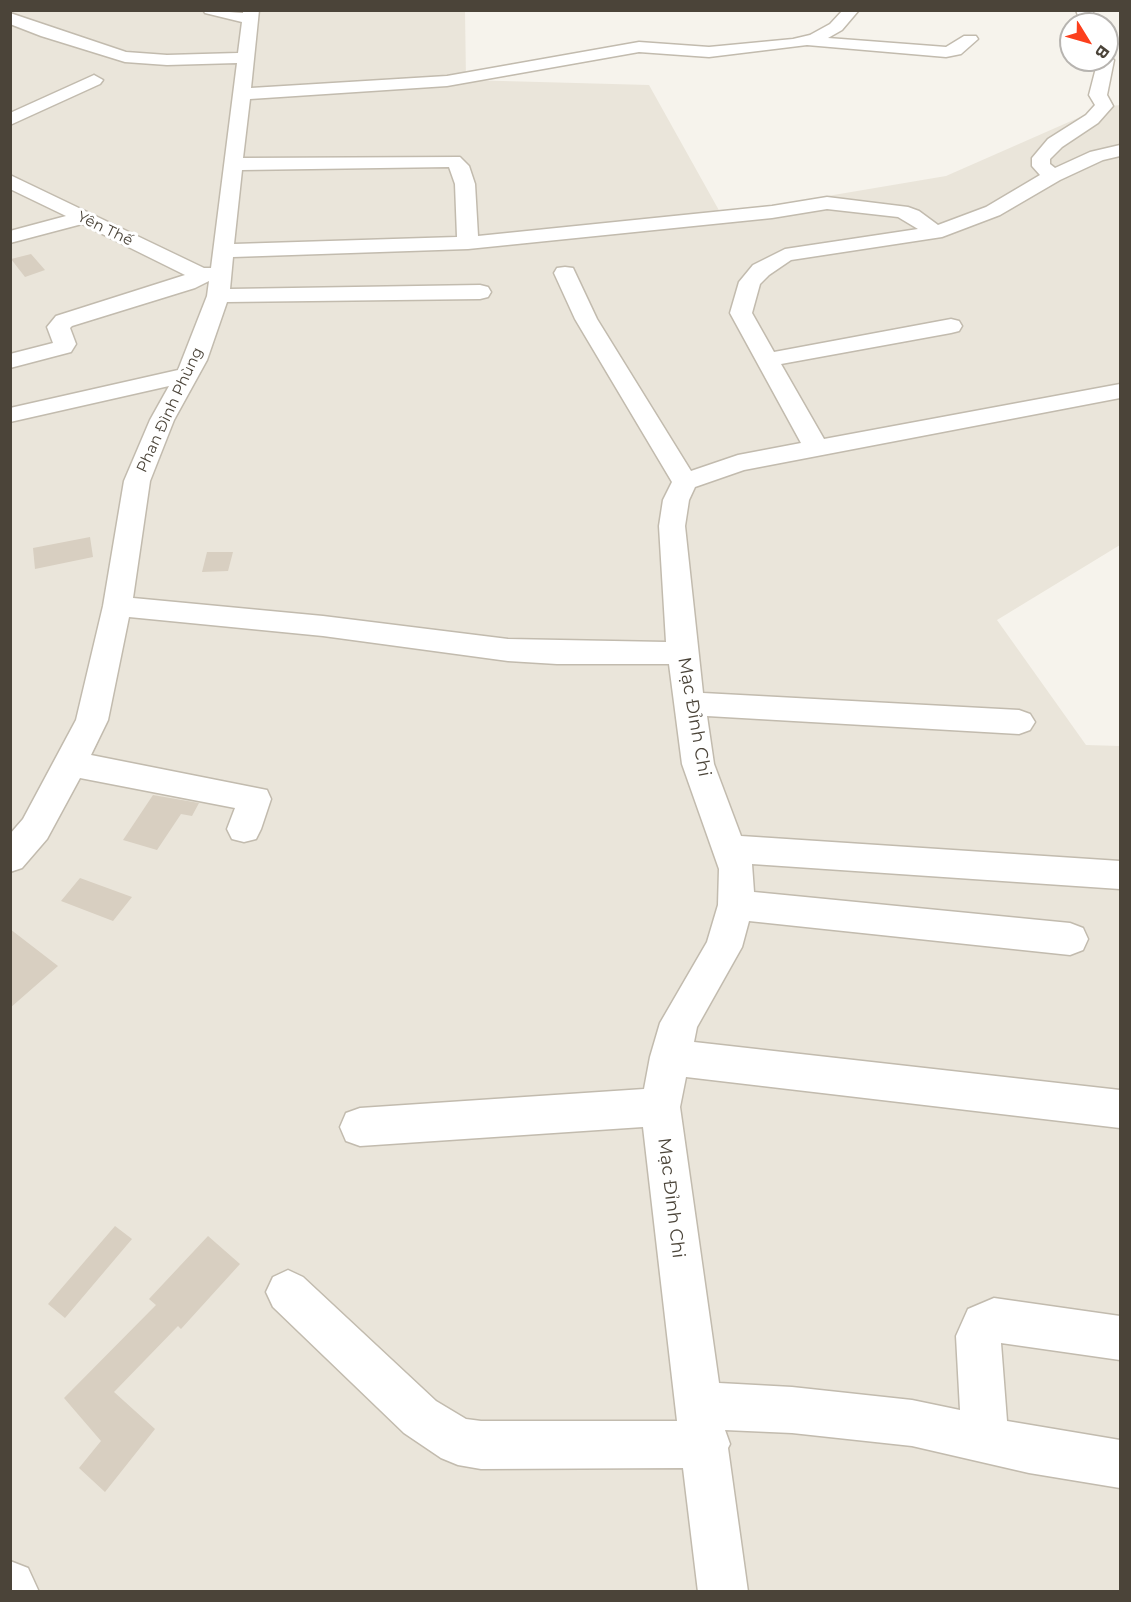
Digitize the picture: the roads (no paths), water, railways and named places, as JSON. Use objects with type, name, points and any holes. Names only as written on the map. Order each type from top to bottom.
[{"type":"street","points":[[210,10],[250,15]]},
{"type":"street","points":[[809,41],[836,27],[852,10]]},
{"type":"street","name":"Phan Đình Phùng","points":[[10,858],[34,829],[71,764],[92,720],[117,606],[137,481],[162,420],[195,360],[216,274],[243,94],[250,15]]},
{"type":"street","points":[[10,18],[47,33],[125,57],[167,60],[245,58]]},
{"type":"street","points":[[243,94],[447,81],[639,47],[721,52],[809,41],[946,52],[956,51],[970,39]]},
{"type":"street","points":[[1053,176],[1041,166],[1041,158],[1055,143],[1112,103],[1098,95],[1103,72]]},
{"type":"street","points":[[10,120],[94,80]]},
{"type":"street","points":[[816,448],[741,313],[750,282],[761,270],[785,255],[935,233],[993,211],[1053,176],[1097,156],[1120,151]]},
{"type":"street","points":[[232,164],[453,161],[460,166],[465,184],[468,243]]},
{"type":"street","name":"Yên Thế","points":[[10,181],[82,218],[216,274]]},
{"type":"street","points":[[10,196],[31,190]]},
{"type":"street","points":[[10,361],[63,347],[65,344],[58,327],[64,321],[216,274],[468,243],[772,212],[827,203],[901,211],[912,215],[935,233]]},
{"type":"street","points":[[10,237],[82,218]]},
{"type":"street","points":[[565,273],[586,319],[685,482],[738,463],[1120,391]]},
{"type":"street","points":[[216,274],[480,292]]},
{"type":"street","points":[[767,360],[951,326]]},
{"type":"street","points":[[10,415],[186,375]]},
{"type":"street","name":"Mạc Đỉnh Chi","points":[[685,482],[676,500],[672,526],[682,653],[698,764],[736,869],[736,905],[724,947],[679,1023],[669,1057],[660,1107],[703,1424],[723,1592]]},
{"type":"street","points":[[117,606],[324,626],[508,650],[682,653]]},
{"type":"street","points":[[690,704],[1019,722]]},
{"type":"street","points":[[71,764],[255,799],[244,829]]},
{"type":"street","points":[[729,849],[1120,875]]},
{"type":"street","points":[[736,905],[1070,939]]},
{"type":"street","points":[[669,1057],[854,1080],[1120,1108]]},
{"type":"street","points":[[360,1127],[660,1107]]},
{"type":"street","points":[[288,1292],[420,1418],[458,1441],[481,1445],[703,1424],[850,1415],[912,1423],[986,1440],[1120,1464]]},
{"type":"street","points":[[986,1440],[978,1336],[984,1325],[994,1320],[1120,1338]]},
{"type":"street","points":[[10,1586],[14,1592]]}]
